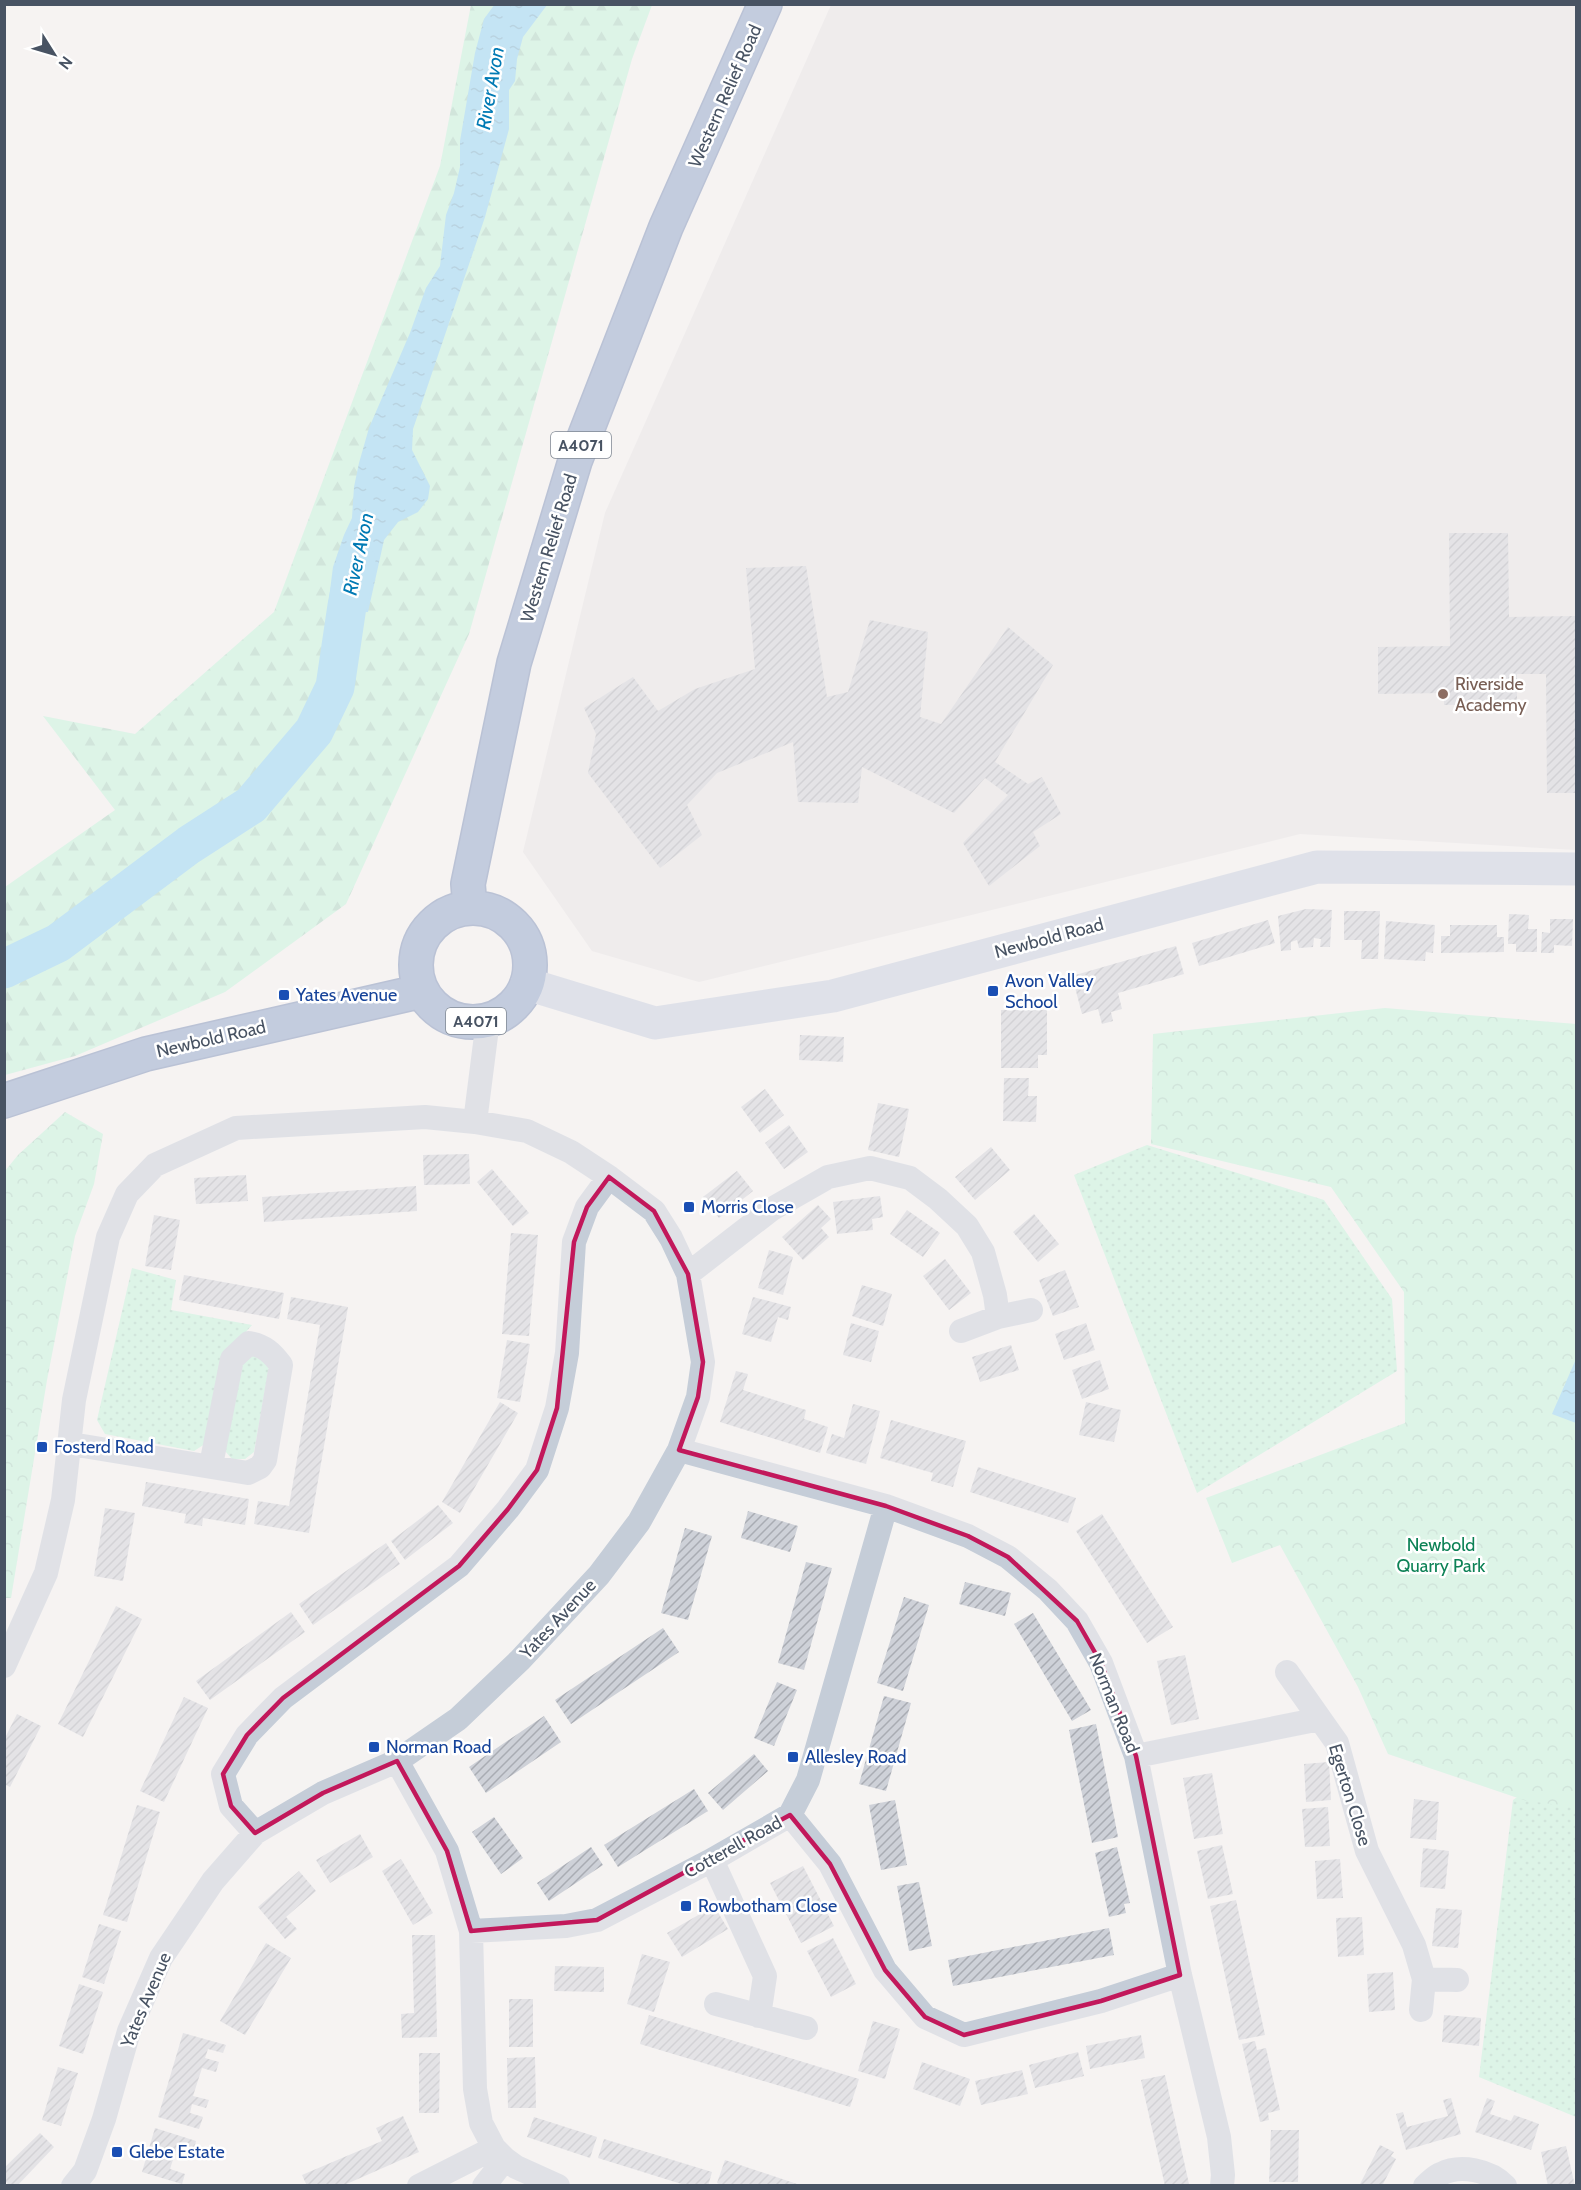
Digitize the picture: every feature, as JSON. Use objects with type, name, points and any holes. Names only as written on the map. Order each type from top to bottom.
[{"type":"highway","name":"Western Relief Road","points":[[470,908],[468,884],[514,663],[574,462],[666,227],[765,4]]},
{"type":"highway","points":[[422,991],[417,974],[417,954],[423,936],[435,922],[452,912],[470,908],[489,910],[506,918],[519,931],[527,948],[530,966],[526,984]]},
{"type":"highway","name":"A4071","points":[[422,991],[434,1007],[450,1017],[469,1022],[488,1020],[504,1012],[518,1000],[526,984]]},
{"type":"highway","name":"Newbold Road","points":[[4,1101],[146,1054],[422,991]]},
{"type":"main road","name":"Newbold Road","points":[[526,984],[655,1023],[833,996],[1317,867],[1576,869]]},
{"type":"street","points":[[475,1122],[488,1020]]},
{"type":"street","name":"Yates Avenue","points":[[71,1444],[74,1400],[108,1237],[127,1194],[155,1165],[236,1128],[425,1117],[475,1122],[527,1131],[571,1152],[654,1211],[671,1238],[688,1274],[703,1362],[698,1397],[679,1450],[639,1522],[599,1575],[520,1660],[458,1719],[397,1761],[323,1793],[255,1833],[213,1881],[160,1958],[129,2031],[104,2119],[85,2171],[73,2186]]},
{"type":"street","points":[[688,1274],[772,1209],[828,1178],[870,1168],[910,1178],[938,1199],[967,1226],[983,1252],[995,1295],[998,1317]]},
{"type":"street","points":[[255,1833],[231,1806],[224,1774],[247,1735],[283,1698],[459,1566],[508,1509],[537,1470],[558,1408],[567,1353],[574,1242],[587,1207],[609,1177]]},
{"type":"street","points":[[961,1331],[998,1317],[1031,1310]]},
{"type":"street","points":[[4,1666],[46,1573],[63,1500],[71,1444],[212,1465],[248,1473],[260,1467],[265,1460],[280,1365],[271,1351],[258,1344],[249,1343],[232,1359],[212,1465]]},
{"type":"street","name":"Norman Road","points":[[679,1450],[886,1506],[968,1536],[1008,1557],[1048,1590],[1077,1621],[1101,1662],[1136,1756],[1180,1975],[1219,2137],[1224,2175],[1222,2186]]},
{"type":"street","name":"Cotterell Road","points":[[471,1931],[566,1926],[597,1920],[712,1860],[790,1815],[808,1780],[886,1506]]},
{"type":"street","name":"Egerton Close","points":[[1287,1672],[1337,1743],[1367,1851],[1414,1945],[1424,1979],[1421,2010]]},
{"type":"street","points":[[1136,1756],[1320,1719]]},
{"type":"street","points":[[397,1761],[447,1851],[471,1931],[475,2089],[481,2123],[499,2153],[516,2167],[558,2186]]},
{"type":"street","points":[[790,1815],[830,1864],[885,1970],[925,2017],[964,2035],[1101,2001],[1180,1975]]},
{"type":"street","points":[[712,1860],[765,1976],[759,2016]]},
{"type":"street","points":[[1424,1979],[1457,1980]]},
{"type":"street","points":[[716,2004],[806,2028]]},
{"type":"street","points":[[419,2186],[499,2153]]},
{"type":"street","points":[[484,2186],[499,2153]]},
{"type":"street","points":[[1425,2186],[1441,2174],[1455,2170],[1486,2173],[1504,2186]]},
{"type":"highlighted area","points":[[609,1177],[654,1211],[688,1274],[703,1362],[698,1397],[679,1450],[886,1506],[968,1536],[1008,1557],[1077,1621],[1101,1663],[1136,1756],[1180,1975],[1101,2001],[964,2035],[925,2017],[885,1970],[830,1864],[790,1815],[597,1920],[471,1931],[447,1851],[397,1761],[323,1793],[255,1833],[231,1806],[223,1774],[247,1735],[283,1698],[459,1566],[508,1509],[537,1470],[557,1408],[574,1242],[587,1207]]},
{"type":"shaded area","points":[[831,5],[1576,5],[1576,850],[1300,834],[699,982],[592,951],[523,852],[605,513]]},
{"type":"green space","points":[[471,5],[652,5],[632,59],[469,634],[346,904],[225,992],[75,1056],[5,1075],[5,887],[115,810],[43,716],[135,734],[274,612],[440,166]]},
{"type":"green space","name":"Newbold Quarry Park","points":[[1385,1008],[1576,1024],[1576,1807],[1527,1801],[1388,1754],[1358,1687],[1280,1545],[1232,1563],[1206,1498],[1405,1423],[1404,1292],[1331,1187],[1151,1144],[1153,1034]]},
{"type":"green space","points":[[65,1112],[103,1134],[94,1184],[75,1236],[47,1380],[11,1598],[5,1598],[5,1171],[18,1155]]},
{"type":"green space","points":[[1147,1145],[1324,1200],[1392,1299],[1397,1371],[1197,1493],[1074,1175]]},
{"type":"green space","points":[[132,1268],[176,1280],[171,1310],[252,1325],[222,1359],[208,1442],[194,1451],[105,1434],[97,1420]]},
{"type":"green space","points":[[251,1354],[259,1354],[269,1367],[254,1452],[245,1459],[232,1459],[225,1451],[241,1361]]},
{"type":"green space","points":[[1576,1784],[1576,2117],[1479,2077],[1513,1800],[1533,1786]]},
{"type":"water","points":[[495,4],[547,5],[523,37],[517,59],[515,81],[509,90],[509,129],[485,217],[413,429],[412,450],[430,486],[428,499],[418,512],[398,522],[384,540],[368,612],[327,614],[333,567],[352,518],[354,487],[369,428],[410,333],[426,288],[440,266],[446,215],[460,167],[460,141],[475,53],[484,19]]},
{"type":"water","points":[[1576,1359],[1576,1423],[1552,1414]]},
{"type":"building","points":[[1449,533],[1508,533],[1509,617],[1576,616],[1576,793],[1547,793],[1546,674],[1517,674],[1517,704],[1444,705],[1444,693],[1378,694],[1378,647],[1450,646]]},
{"type":"building","points":[[806,566],[827,697],[848,692],[870,620],[928,632],[920,717],[941,724],[1008,627],[1053,665],[995,762],[1028,784],[1042,777],[1061,814],[1033,832],[1040,846],[989,886],[963,843],[1008,795],[985,778],[954,813],[862,767],[858,803],[798,802],[793,742],[717,773],[687,805],[702,835],[660,868],[588,773],[596,734],[584,708],[633,677],[658,711],[695,689],[755,669],[746,568]]},
{"type":"building","points":[[1306,909],[1332,910],[1330,947],[1320,947],[1321,939],[1314,938],[1313,947],[1299,948],[1297,940],[1291,942],[1291,950],[1281,951],[1278,916]]},
{"type":"building","points":[[1344,911],[1380,911],[1378,959],[1361,959],[1362,940],[1344,940]]},
{"type":"building","points":[[1509,914],[1529,915],[1528,929],[1537,929],[1537,952],[1516,952],[1516,944],[1508,944]]},
{"type":"building","points":[[1550,919],[1573,919],[1572,946],[1554,945],[1554,953],[1541,953],[1542,932],[1550,933]]},
{"type":"building","points":[[1268,920],[1275,943],[1199,966],[1192,943]]},
{"type":"building","points":[[1386,921],[1435,925],[1433,953],[1426,952],[1425,961],[1384,959]]},
{"type":"building","points":[[1450,925],[1497,925],[1497,937],[1504,937],[1504,952],[1441,953],[1441,936],[1450,936]]},
{"type":"building","points":[[1176,946],[1184,974],[1118,993],[1122,1009],[1111,1012],[1113,1021],[1102,1024],[1098,1009],[1082,1014],[1072,976]]},
{"type":"building","points":[[1001,1010],[1047,1010],[1047,1055],[1038,1055],[1038,1068],[1001,1068]]},
{"type":"building","points":[[800,1035],[844,1037],[843,1062],[799,1060]]},
{"type":"building","points":[[1004,1078],[1029,1078],[1028,1096],[1037,1096],[1036,1122],[1003,1121]]},
{"type":"building","points":[[765,1089],[784,1115],[760,1133],[741,1107]]},
{"type":"building","points":[[878,1103],[909,1109],[899,1157],[868,1150]]},
{"type":"building","points":[[789,1125],[808,1152],[784,1169],[765,1143]]},
{"type":"building","points":[[991,1147],[1010,1170],[975,1200],[955,1177]]},
{"type":"building","points":[[469,1154],[470,1184],[424,1185],[423,1155]]},
{"type":"building","points":[[492,1169],[529,1213],[513,1226],[477,1182]]},
{"type":"building","points":[[737,1171],[753,1191],[719,1218],[703,1197]]},
{"type":"building","points":[[246,1175],[248,1201],[196,1204],[194,1178]]},
{"type":"building","points":[[416,1186],[417,1211],[264,1222],[262,1197]]},
{"type":"building","points":[[880,1196],[883,1217],[872,1219],[873,1230],[837,1234],[833,1202]]},
{"type":"building","points":[[818,1205],[831,1219],[821,1228],[829,1237],[803,1260],[782,1237]]},
{"type":"building","points":[[907,1210],[940,1233],[923,1257],[890,1234]]},
{"type":"building","points":[[1034,1214],[1059,1244],[1038,1262],[1013,1232]]},
{"type":"building","points":[[154,1215],[180,1220],[171,1270],[145,1266]]},
{"type":"building","points":[[511,1233],[538,1235],[529,1336],[502,1334]]},
{"type":"building","points":[[769,1250],[793,1257],[783,1295],[758,1288]]},
{"type":"building","points":[[945,1259],[971,1293],[949,1310],[923,1276]]},
{"type":"building","points":[[1065,1270],[1079,1307],[1053,1316],[1039,1280]]},
{"type":"building","points":[[184,1275],[284,1293],[279,1319],[179,1300]]},
{"type":"building","points":[[862,1285],[892,1294],[883,1326],[852,1316]]},
{"type":"building","points":[[291,1297],[348,1307],[309,1533],[254,1524],[258,1501],[289,1506],[320,1325],[287,1319]]},
{"type":"building","points":[[753,1297],[791,1307],[788,1320],[778,1317],[771,1342],[742,1334]]},
{"type":"building","points":[[851,1323],[879,1331],[871,1362],[843,1355]]},
{"type":"building","points":[[1086,1323],[1095,1350],[1064,1360],[1055,1334]]},
{"type":"building","points":[[507,1340],[530,1344],[520,1402],[497,1398]]},
{"type":"building","points":[[1011,1345],[1019,1370],[980,1382],[972,1357]]},
{"type":"building","points":[[1100,1360],[1109,1389],[1082,1399],[1072,1370]]},
{"type":"building","points":[[736,1371],[748,1374],[743,1390],[806,1410],[804,1419],[828,1427],[820,1453],[720,1422]]},
{"type":"building","points":[[500,1402],[518,1413],[460,1513],[442,1502]]},
{"type":"building","points":[[1086,1402],[1121,1410],[1114,1442],[1079,1435]]},
{"type":"building","points":[[853,1404],[880,1411],[866,1464],[826,1453],[832,1434],[844,1438]]},
{"type":"building","points":[[891,1420],[966,1441],[953,1487],[931,1481],[933,1473],[880,1458]]},
{"type":"building","points":[[978,1467],[1076,1498],[1068,1523],[970,1492]]},
{"type":"building","points":[[146,1482],[249,1499],[245,1525],[203,1518],[202,1526],[184,1523],[186,1514],[142,1506]]},
{"type":"building","points":[[438,1505],[453,1523],[405,1560],[391,1541]]},
{"type":"building","points":[[105,1508],[135,1513],[123,1581],[94,1576]]},
{"type":"building","points":[[748,1511],[798,1526],[790,1552],[741,1538]]},
{"type":"building","points":[[1102,1514],[1173,1627],[1147,1643],[1076,1531]]},
{"type":"building","points":[[685,1528],[712,1536],[688,1620],[661,1613]]},
{"type":"building","points":[[386,1543],[400,1564],[313,1625],[299,1604]]},
{"type":"building","points":[[806,1562],[832,1568],[804,1670],[778,1663]]},
{"type":"building","points":[[965,1582],[1011,1593],[1005,1616],[959,1604]]},
{"type":"building","points":[[904,1597],[929,1605],[903,1691],[877,1683]]},
{"type":"building","points":[[116,1606],[142,1619],[83,1737],[58,1724]]},
{"type":"building","points":[[291,1612],[305,1632],[210,1700],[196,1681]]},
{"type":"building","points":[[1033,1613],[1091,1710],[1072,1721],[1014,1624]]},
{"type":"building","points":[[663,1628],[679,1652],[571,1724],[555,1700]]},
{"type":"building","points":[[1185,1655],[1199,1719],[1171,1725],[1157,1661]]},
{"type":"building","points":[[777,1682],[797,1690],[774,1746],[754,1738]]},
{"type":"building","points":[[884,1696],[911,1703],[886,1791],[859,1784]]},
{"type":"building","points":[[184,1697],[208,1708],[164,1802],[140,1791]]},
{"type":"building","points":[[17,1714],[41,1726],[10,1787],[4,1784],[4,1740]]},
{"type":"building","points":[[544,1716],[561,1742],[486,1793],[469,1767]]},
{"type":"building","points":[[1096,1724],[1118,1837],[1092,1843],[1069,1730]]},
{"type":"building","points":[[754,1754],[768,1771],[723,1810],[708,1793]]},
{"type":"building","points":[[1329,1762],[1331,1800],[1306,1802],[1304,1764]]},
{"type":"building","points":[[1212,1773],[1223,1834],[1194,1839],[1183,1778]]},
{"type":"building","points":[[694,1789],[708,1811],[618,1867],[604,1845]]},
{"type":"building","points":[[1414,1799],[1439,1802],[1436,1840],[1410,1838]]},
{"type":"building","points":[[895,1800],[907,1865],[881,1870],[869,1805]]},
{"type":"building","points":[[137,1805],[160,1812],[127,1922],[103,1915]]},
{"type":"building","points":[[1328,1807],[1330,1846],[1305,1847],[1302,1809]]},
{"type":"building","points":[[494,1817],[523,1858],[501,1874],[472,1832]]},
{"type":"building","points":[[360,1834],[373,1857],[330,1883],[316,1860]]},
{"type":"building","points":[[1222,1845],[1233,1894],[1208,1899],[1197,1851]]},
{"type":"building","points":[[591,1847],[603,1865],[549,1901],[537,1883]]},
{"type":"building","points":[[1117,1847],[1130,1903],[1124,1904],[1126,1913],[1109,1917],[1095,1853]]},
{"type":"building","points":[[1423,1848],[1449,1851],[1445,1889],[1420,1887]]},
{"type":"building","points":[[401,1859],[433,1913],[413,1925],[382,1871]]},
{"type":"building","points":[[1340,1859],[1343,1898],[1317,1899],[1315,1861]]},
{"type":"building","points":[[803,1866],[834,1926],[801,1943],[770,1883]]},
{"type":"building","points":[[299,1871],[316,1891],[286,1917],[297,1929],[285,1939],[258,1907]]},
{"type":"building","points":[[919,1882],[932,1946],[909,1951],[897,1886]]},
{"type":"building","points":[[1236,1900],[1265,2035],[1239,2040],[1210,1906]]},
{"type":"building","points":[[714,1906],[728,1929],[682,1957],[667,1933]]},
{"type":"building","points":[[1436,1908],[1462,1910],[1458,1948],[1432,1946]]},
{"type":"building","points":[[1362,1917],[1364,1955],[1338,1957],[1336,1918]]},
{"type":"building","points":[[99,1924],[121,1931],[104,1984],[82,1977]]},
{"type":"building","points":[[1109,1928],[1114,1955],[953,1986],[948,1960]]},
{"type":"building","points":[[412,1935],[435,1935],[437,2037],[402,2038],[401,2014],[414,2013]]},
{"type":"building","points":[[833,1938],[856,1984],[831,1997],[807,1951]]},
{"type":"building","points":[[266,1943],[291,1958],[245,2035],[220,2021]]},
{"type":"building","points":[[642,1954],[670,1962],[654,2012],[627,2004]]},
{"type":"building","points":[[555,1966],[604,1967],[604,1992],[554,1991]]},
{"type":"building","points":[[1393,1972],[1395,2010],[1369,2012],[1367,1974]]},
{"type":"building","points":[[79,1984],[103,1992],[83,2054],[59,2046]]},
{"type":"building","points":[[509,1999],[533,1999],[533,2047],[509,2047]]},
{"type":"building","points":[[649,2015],[859,2079],[850,2107],[640,2044]]},
{"type":"building","points":[[1444,2015],[1481,2018],[1479,2046],[1442,2042]]},
{"type":"building","points":[[873,2021],[900,2029],[885,2079],[858,2071]]},
{"type":"building","points":[[183,2033],[226,2045],[223,2053],[208,2049],[205,2058],[219,2062],[216,2072],[202,2068],[193,2096],[209,2100],[206,2108],[192,2104],[190,2113],[203,2117],[199,2129],[158,2117]]},
{"type":"building","points":[[1141,2035],[1145,2058],[1090,2069],[1086,2046]]},
{"type":"building","points":[[1255,2041],[1257,2050],[1266,2048],[1280,2110],[1268,2113],[1269,2120],[1260,2122],[1242,2044]]},
{"type":"building","points":[[1078,2052],[1084,2076],[1035,2088],[1029,2065]]},
{"type":"building","points":[[419,2053],[440,2053],[439,2113],[419,2113]]},
{"type":"building","points":[[535,2057],[536,2108],[508,2108],[507,2058]]},
{"type":"building","points":[[922,2062],[970,2079],[960,2106],[913,2089]]},
{"type":"building","points":[[58,2067],[78,2073],[61,2126],[42,2120]]},
{"type":"building","points":[[1022,2070],[1028,2094],[981,2105],[975,2081]]},
{"type":"building","points":[[1165,2075],[1189,2184],[1180,2186],[1165,2186],[1141,2080]]},
{"type":"building","points":[[1451,2098],[1461,2134],[1406,2150],[1396,2114],[1403,2112],[1407,2127],[1448,2116],[1443,2100]]},
{"type":"building","points":[[1487,2098],[1495,2101],[1490,2114],[1511,2121],[1514,2115],[1539,2124],[1531,2150],[1475,2132]]},
{"type":"building","points":[[403,2116],[419,2152],[342,2186],[307,2186],[302,2175],[382,2141],[376,2128]]},
{"type":"building","points":[[534,2117],[597,2137],[590,2158],[527,2137]]},
{"type":"building","points":[[155,2128],[196,2141],[194,2149],[178,2144],[170,2169],[185,2174],[182,2184],[142,2172]]},
{"type":"building","points":[[1271,2130],[1299,2130],[1298,2182],[1269,2182]]},
{"type":"building","points":[[40,2133],[54,2147],[17,2186],[10,2186],[4,2180],[4,2168]]},
{"type":"building","points":[[604,2139],[712,2172],[708,2186],[688,2186],[598,2158]]},
{"type":"building","points":[[1380,2145],[1394,2152],[1391,2156],[1396,2159],[1382,2186],[1359,2186]]},
{"type":"building","points":[[1566,2146],[1575,2186],[1548,2186],[1541,2152]]},
{"type":"building","points":[[725,2160],[800,2186],[723,2186],[717,2183]]},
{"type":"waterway","name":"River Avon","points":[[4,969],[58,943],[189,845],[251,805],[314,731],[335,687],[356,561]]},
{"type":"place","name":"Riverside Academy","points":[[1443,694]]},
{"type":"place","name":"Avon Valley School","points":[[993,991]]},
{"type":"place","name":"Yates Avenue","points":[[284,995]]},
{"type":"place","name":"Morris Close","points":[[689,1207]]},
{"type":"place","name":"Fosterd Road","points":[[42,1447]]},
{"type":"place","name":"Norman Road","points":[[374,1747]]},
{"type":"place","name":"Allesley Road","points":[[793,1757]]},
{"type":"place","name":"Rowbotham Close","points":[[686,1906]]},
{"type":"place","name":"Glebe Estate","points":[[117,2152]]}]
